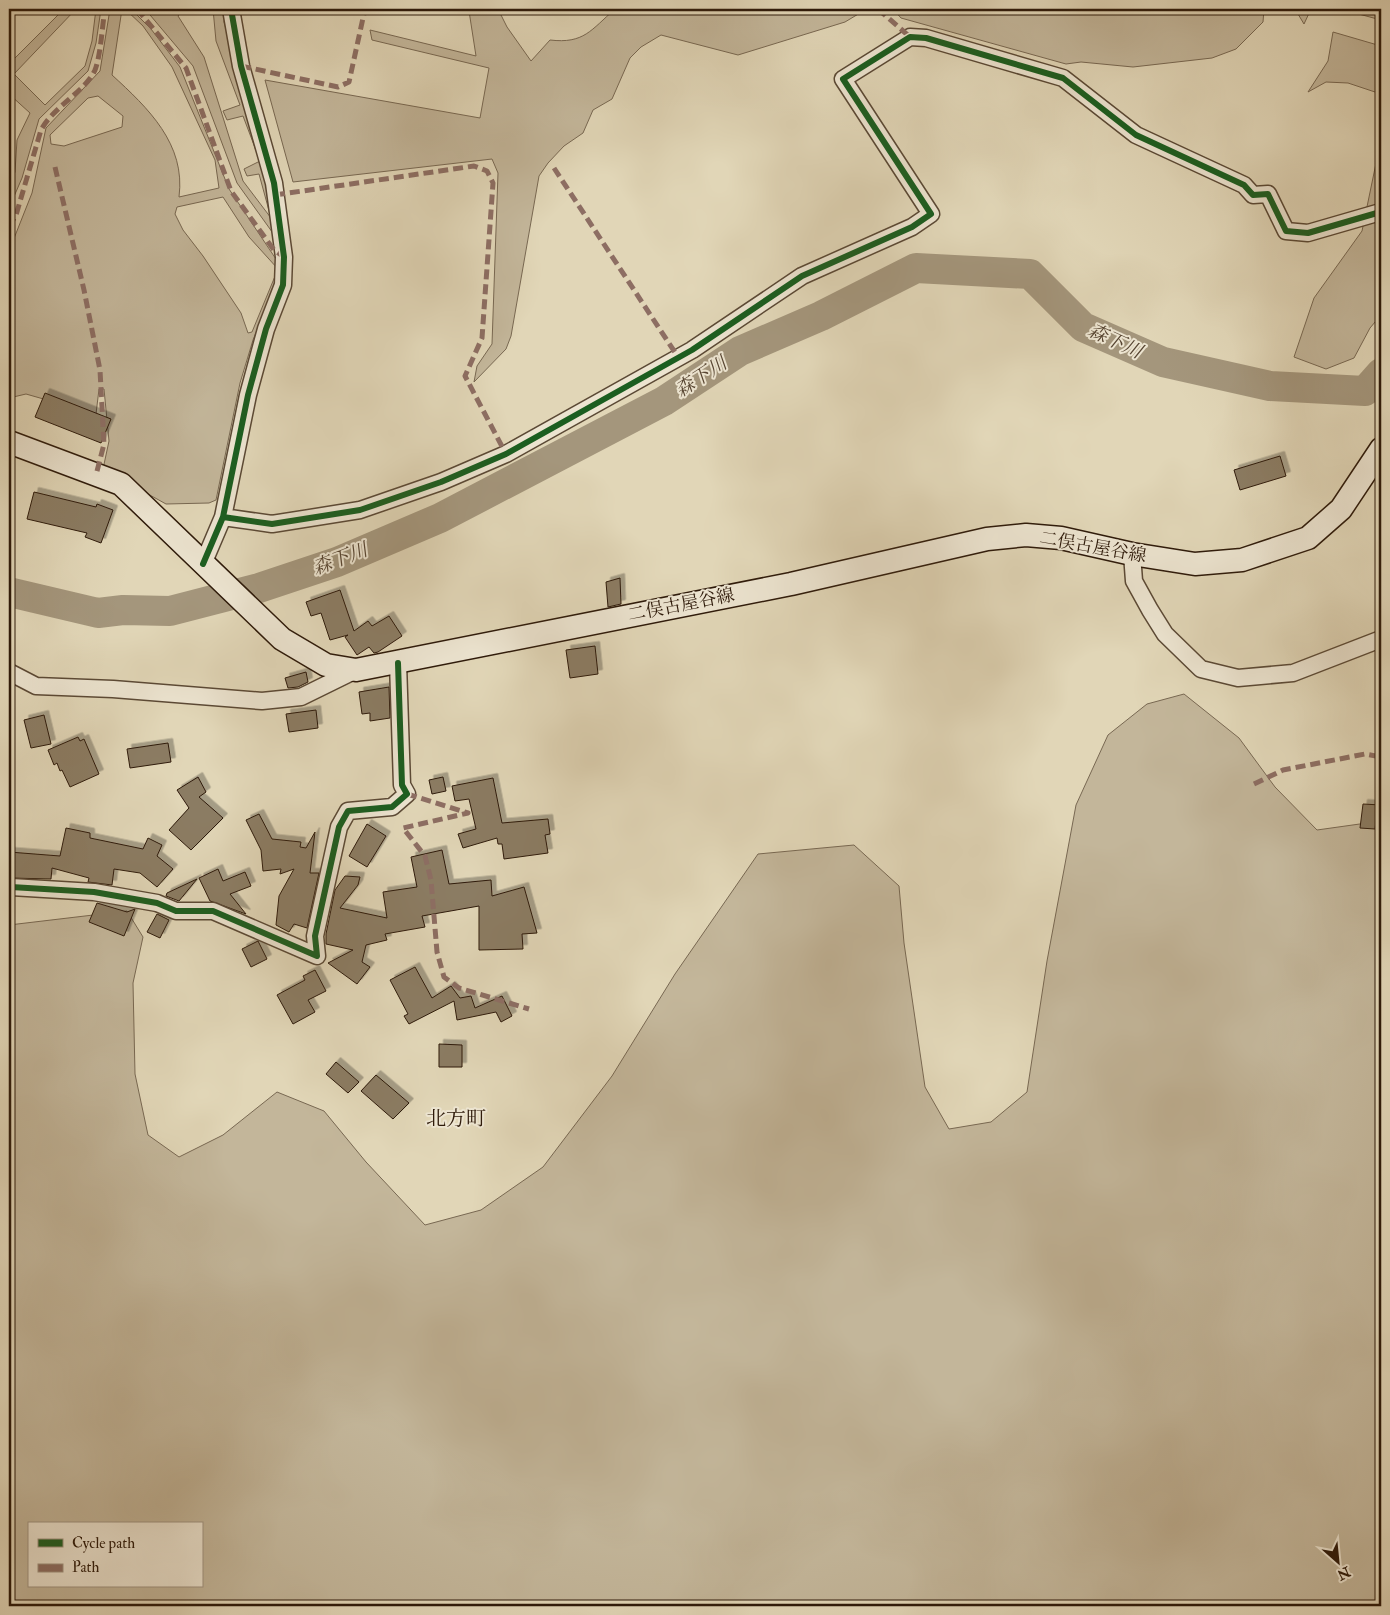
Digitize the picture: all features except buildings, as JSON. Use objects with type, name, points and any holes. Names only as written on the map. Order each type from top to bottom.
[{"type":"main road","name":"二俣古屋谷線","points":[[9,442],[121,484],[282,639],[326,665],[356,670],[493,641],[791,584],[987,539],[1026,535],[1061,538],[1132,554],[1195,564],[1242,560],[1308,538],[1341,509],[1381,449]]},
{"type":"street","points":[[203,564],[223,517],[248,396],[266,329],[283,285],[284,257],[274,183],[241,66],[231,9]]},
{"type":"street","points":[[223,517],[272,524],[305,519],[360,510],[441,482],[528,444],[692,350],[802,276],[912,228],[931,214],[843,79],[910,37],[943,42],[1063,78],[1136,135],[1244,185],[1254,194],[1268,194],[1286,231],[1308,233],[1377,212]]},
{"type":"street","points":[[1132,554],[1134,582],[1150,610],[1165,634],[1201,669],[1238,678],[1293,673],[1381,639]]},
{"type":"street","points":[[11,886],[94,892],[157,904],[176,911],[213,911],[317,956],[315,936],[339,827],[348,811],[392,807],[407,794],[402,785],[398,662]]},
{"type":"street","points":[[9,672],[36,686],[113,689],[262,700],[301,697],[356,670]]},
{"type":"shaded area","points":[[64,9],[76,9],[14,74],[45,105],[85,66],[92,41],[96,9],[101,9],[96,43],[88,71],[39,119],[22,178],[9,208],[9,186],[15,172],[17,140],[30,113],[9,94],[9,64]]},
{"type":"shaded area","points":[[110,9],[122,9],[112,75],[139,101],[162,128],[177,160],[180,178],[179,197],[219,188],[215,160],[172,67],[143,26],[125,9],[131,9],[151,29],[180,67],[229,189],[282,268],[253,340],[240,383],[216,500],[209,503],[166,504],[103,469],[109,441],[104,389],[99,389],[96,414],[26,394],[9,398],[9,251],[32,193],[46,128],[100,71]],"holes":[[[98,96],[123,116],[122,127],[64,146],[51,144],[50,135],[88,98]],[[223,197],[249,237],[278,269],[252,332],[248,333],[241,313],[203,256],[183,230],[175,214],[177,207]]]},
{"type":"shaded area","points":[[145,9],[183,9],[178,16],[204,57],[243,181],[271,218],[259,174],[247,176],[244,169],[260,161],[243,116],[227,120],[223,111],[240,105],[216,41],[213,9],[225,9],[224,22],[260,146],[280,243],[237,183],[193,66]]},
{"type":"shaded area","points":[[461,9],[498,9],[507,27],[531,61],[550,40],[571,40],[586,34],[615,9],[865,10],[845,22],[738,55],[661,35],[641,47],[630,58],[612,99],[593,110],[583,133],[564,146],[539,176],[511,336],[506,349],[474,382],[477,366],[492,344],[498,173],[492,159],[293,182],[265,80],[480,118],[489,68],[372,40],[370,30],[476,56],[469,11]]},
{"type":"shaded area","points":[[893,9],[1264,9],[1263,22],[1236,49],[1212,58],[1133,67],[1081,62],[1066,64],[901,18]]},
{"type":"shaded area","points":[[1295,9],[1311,9],[1304,24]]},
{"type":"shaded area","points":[[1352,9],[1381,9],[1381,20],[1355,13]]},
{"type":"shaded area","points":[[1333,32],[1381,46],[1381,94],[1348,83],[1326,82],[1308,92],[1328,61]]},
{"type":"shaded area","points":[[1381,139],[1381,168],[1376,183],[1381,196],[1381,315],[1370,328],[1354,358],[1326,369],[1294,357],[1314,298],[1362,231]]},
{"type":"shaded area","points":[[1184,694],[1239,738],[1275,787],[1317,830],[1381,821],[1381,1606],[9,1606],[9,925],[127,911],[143,937],[133,983],[135,1074],[148,1135],[179,1157],[223,1135],[277,1092],[324,1111],[366,1162],[425,1225],[481,1210],[543,1167],[612,1076],[675,974],[758,854],[854,845],[899,886],[904,943],[925,1087],[949,1129],[991,1122],[1027,1092],[1047,961],[1076,805],[1108,735],[1147,704]]},
{"type":"waterway","name":"森下川","points":[[9,592],[98,613],[123,610],[170,611],[259,588],[337,562],[440,518],[664,401],[740,351],[821,316],[916,268],[1030,274],[1083,327],[1163,362],[1270,386],[1365,391],[1381,373]]},
{"type":"marked path","points":[[9,227],[16,215],[41,130],[54,113],[85,85],[95,70],[105,9]]},
{"type":"marked path","points":[[137,9],[186,68],[231,191],[274,250],[284,257]]},
{"type":"marked path","points":[[241,66],[338,87],[349,82],[365,9]]},
{"type":"marked path","points":[[878,9],[910,37]]},
{"type":"marked path","points":[[275,195],[474,166],[487,171],[493,183],[482,338],[465,376],[506,454]]},
{"type":"marked path","points":[[55,167],[84,290],[100,370],[104,444],[96,475]]},
{"type":"marked path","points":[[554,168],[678,357]]},
{"type":"marked path","points":[[1254,784],[1283,770],[1365,754],[1381,757]]},
{"type":"marked path","points":[[407,794],[468,813],[403,828],[425,856],[431,880],[437,952],[444,977],[459,988],[529,1009]]},
{"type":"marked path","points":[[1375,1606],[1381,1598]]},
{"type":"cycle path","points":[[203,564],[223,517],[248,395],[266,329],[283,285],[284,257],[274,183],[241,66],[231,9]]},
{"type":"cycle path","points":[[223,517],[272,524],[360,510],[441,482],[506,454],[692,350],[802,276],[912,227],[931,214],[843,79],[910,37],[926,38],[1063,78],[1136,135],[1244,185],[1253,195],[1268,194],[1286,231],[1308,233],[1377,213]]},
{"type":"cycle path","points":[[11,887],[94,892],[157,903],[176,911],[213,911],[317,956],[315,936],[339,827],[348,811],[392,807],[407,794],[402,785],[398,663]]},
{"type":"district","name":"北方町","points":[[456,1118]]}]
